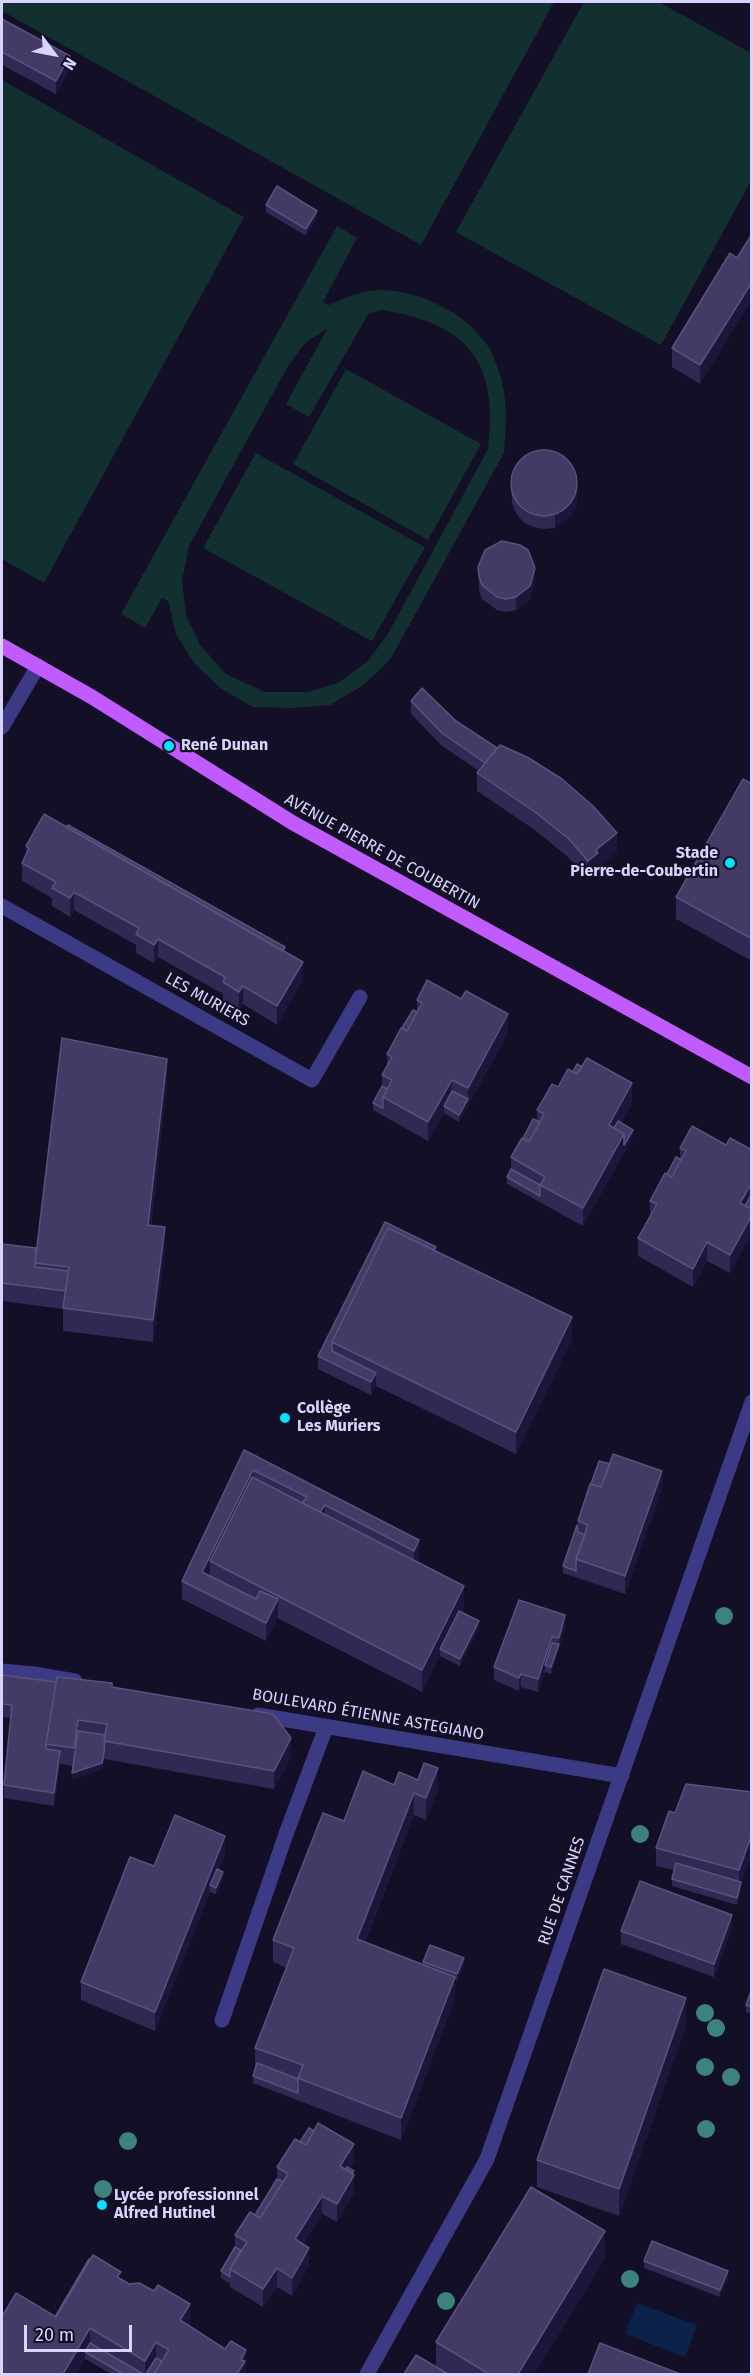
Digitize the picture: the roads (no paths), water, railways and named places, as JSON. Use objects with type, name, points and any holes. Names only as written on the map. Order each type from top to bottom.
[{"type":"main road","name":"AVENUE PIERRE DE COUBERTIN","points":[[2,646],[92,697],[292,823],[752,1077]]},
{"type":"street","points":[[2,727],[38,666]]},
{"type":"street","name":"LES MURIERS","points":[[2,906],[312,1080],[360,997]]},
{"type":"street","name":"RUE DE CANNES","points":[[367,2374],[487,2159],[752,1402]]},
{"type":"street","points":[[2,1671],[93,1684]]},
{"type":"street","name":"BOULEVARD ÉTIENNE ASTEGIANO","points":[[244,1712],[622,1776]]},
{"type":"street","points":[[222,2020],[282,1845],[326,1727]]},
{"type":"water","points":[[637,2303],[697,2325],[685,2357],[625,2334]]},
{"type":"place","name":"René Dunan","points":[[169,746]]},
{"type":"place","name":"Stade Pierre-de-Coubertin","points":[[730,863]]},
{"type":"place","name":"Collège Les Muriers","points":[[285,1418]]},
{"type":"place","name":"Lycée professionnel Alfred Hutinel","points":[[102,2205]]}]
